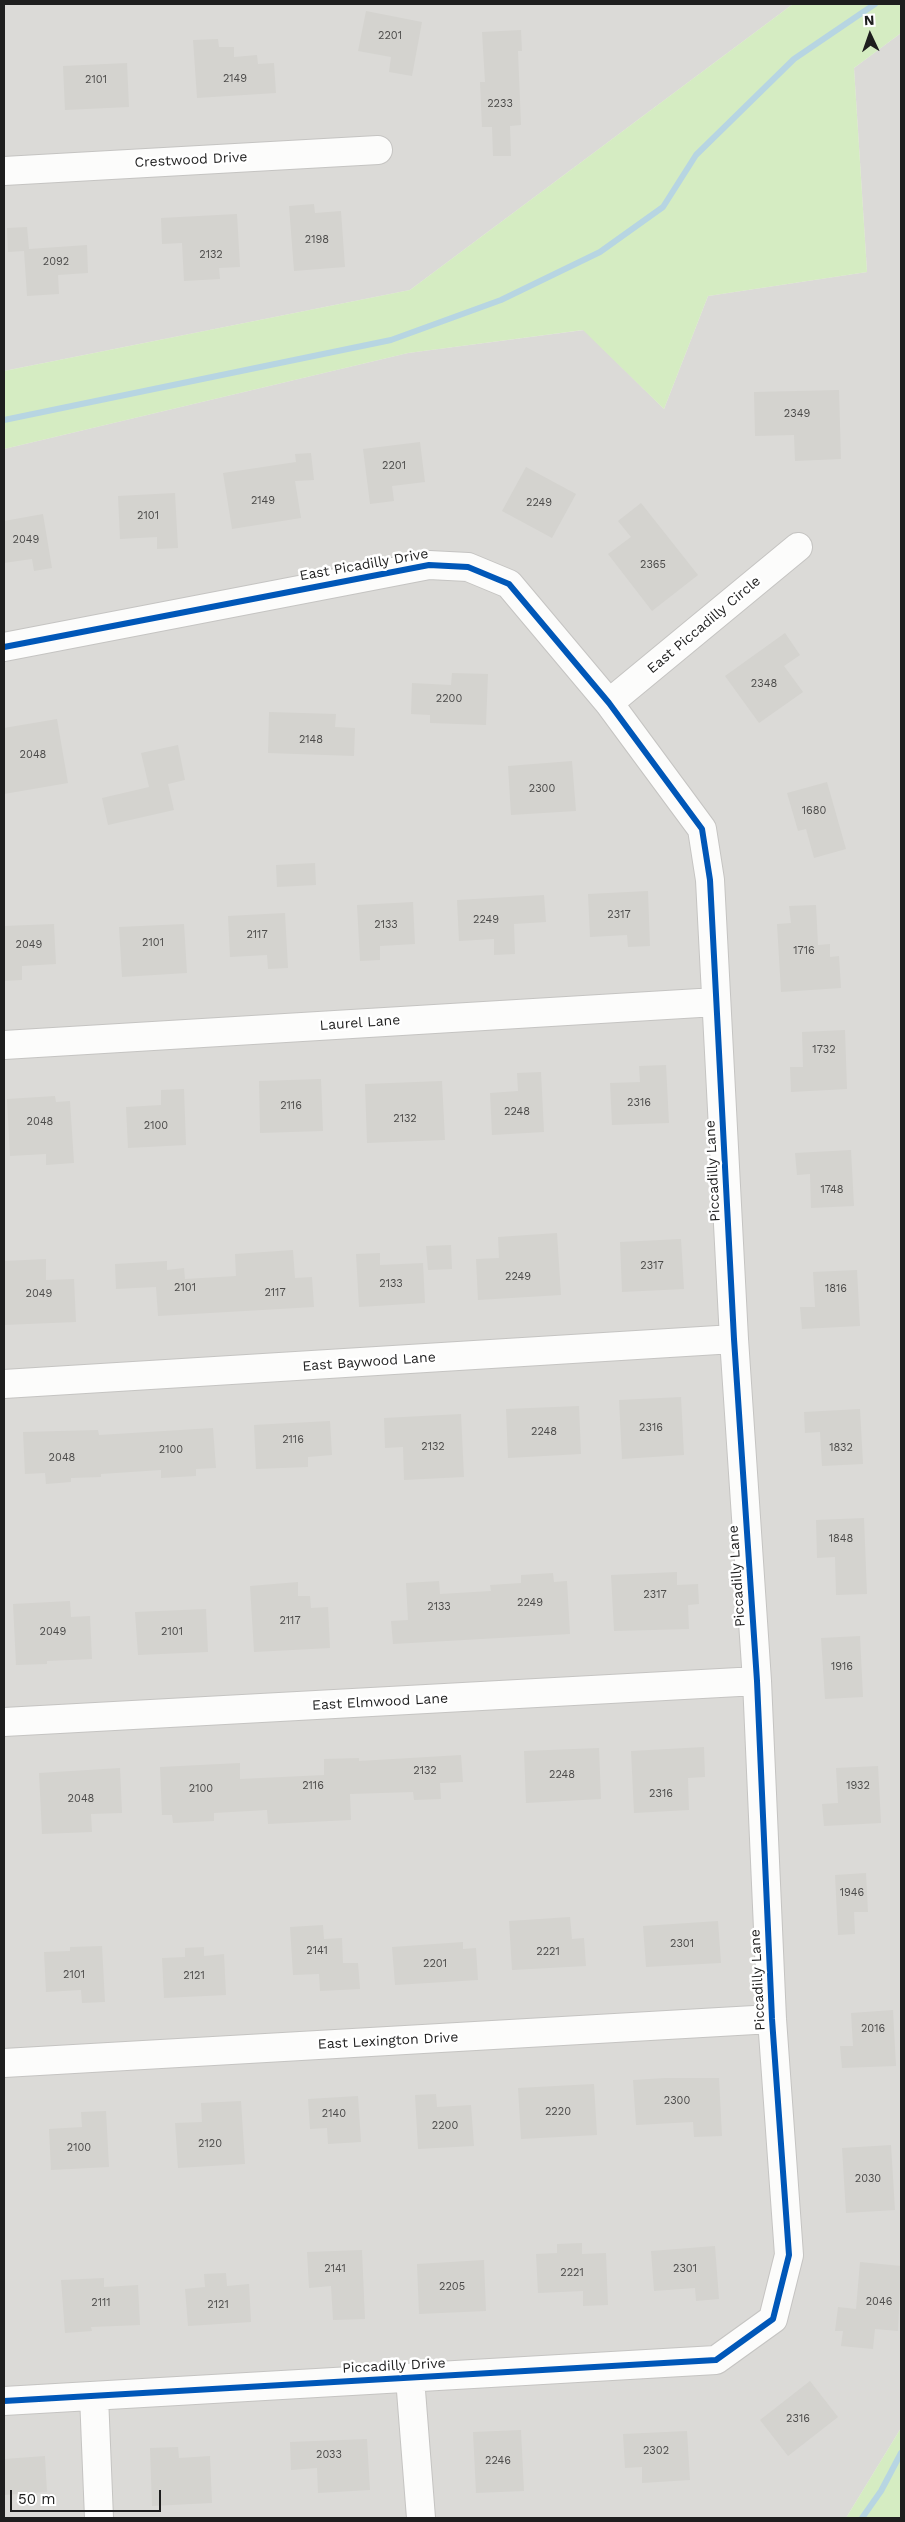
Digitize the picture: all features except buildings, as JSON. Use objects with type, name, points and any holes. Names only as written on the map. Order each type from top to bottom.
[{"type":"street","name":"Crestwood Drive","points":[[4,170],[378,150]]},
{"type":"street","name":"East Piccadilly Circle","points":[[610,704],[798,547]]},
{"type":"street","name":"East Picadilly Drive","points":[[4,647],[429,565],[468,567],[509,584],[610,704],[702,829]]},
{"type":"street","name":"Piccadilly Lane","points":[[702,829],[710,880],[734,1339],[757,1681],[772,2019],[789,2255],[773,2319]]},
{"type":"street","name":"Laurel Lane","points":[[4,1045],[716,1002]]},
{"type":"street","name":"East Baywood Lane","points":[[4,1384],[734,1339]]},
{"type":"street","name":"East Elmwood Lane","points":[[4,1722],[757,1681]]},
{"type":"street","name":"East Lexington Drive","points":[[4,2063],[772,2019]]},
{"type":"street","name":"Piccadilly Drive","points":[[4,2401],[716,2360],[773,2319]]},
{"type":"street","points":[[410,2378],[421,2518]]},
{"type":"street","points":[[94,2396],[99,2518]]},
{"type":"shaded area","points":[[4,4],[793,4],[410,290],[4,371]]},
{"type":"shaded area","points":[[901,33],[901,2428],[846,2518],[4,2518],[4,449],[408,353],[584,330],[664,409],[708,296],[867,272],[854,68]]},
{"type":"green space","points":[[793,4],[901,4],[901,33],[854,68],[867,272],[708,296],[664,409],[583,330],[408,353],[4,449],[4,371],[410,290]]},
{"type":"green space","points":[[901,2428],[901,2518],[846,2518]]},
{"type":"waterway","points":[[4,420],[391,340],[501,300],[600,252],[663,207],[696,155],[794,59],[875,4]]},
{"type":"waterway","points":[[862,2518],[881,2491],[901,2453]]},
{"type":"cycle path","points":[[4,647],[429,565],[468,567],[509,584],[609,703],[702,829],[710,880],[734,1339],[757,1681],[772,2019],[789,2255],[773,2319],[716,2360],[4,2401]]}]
